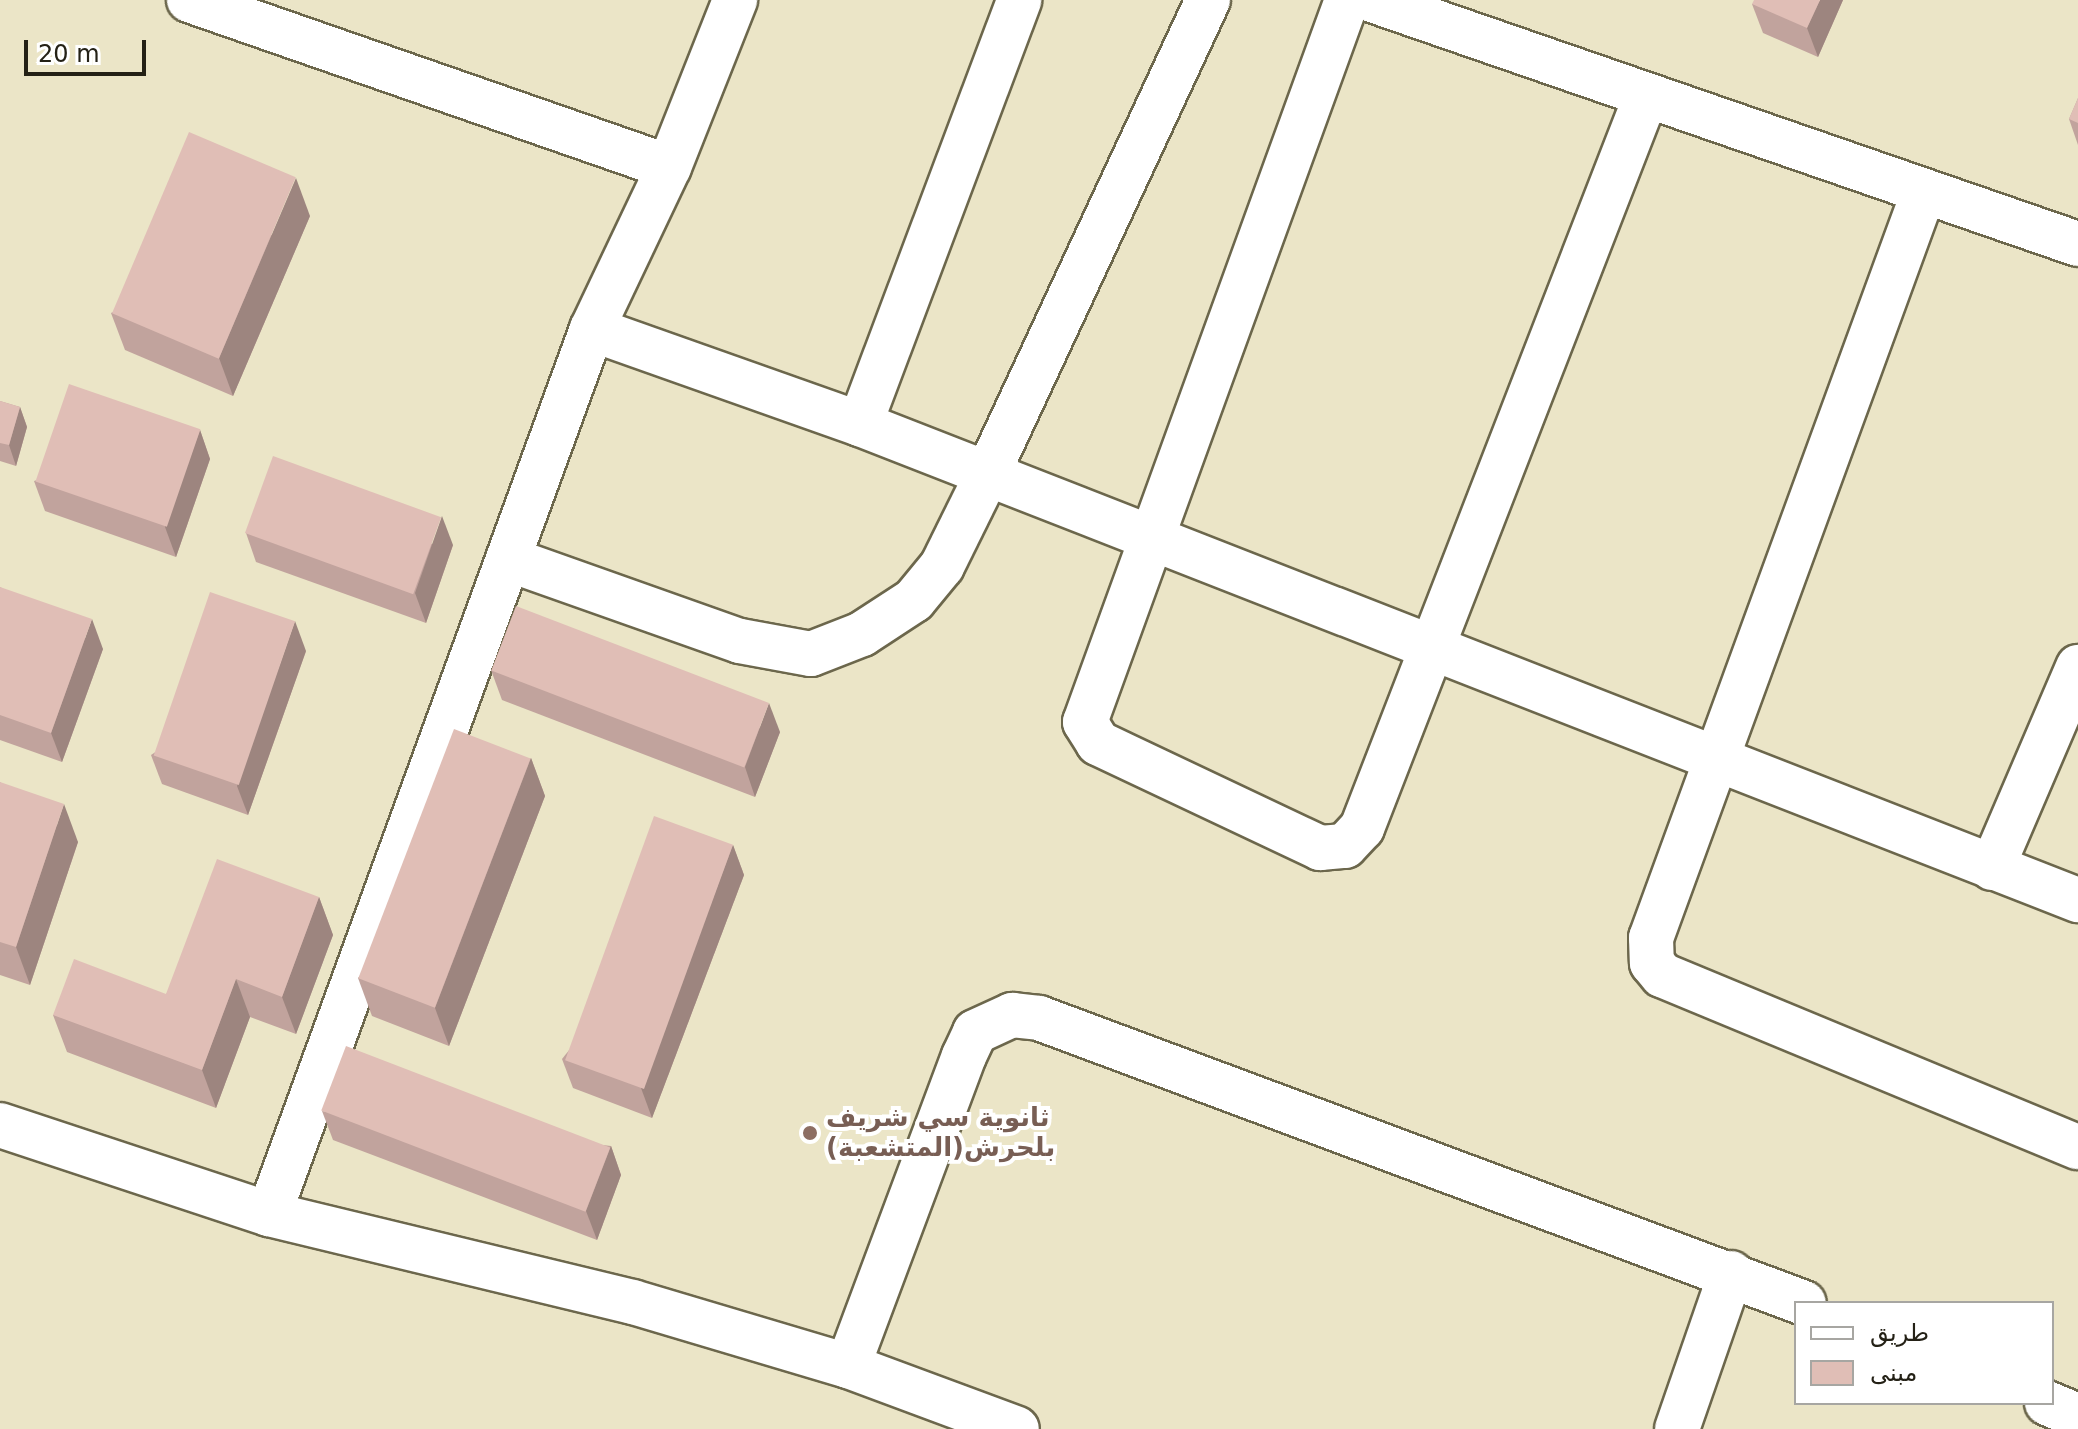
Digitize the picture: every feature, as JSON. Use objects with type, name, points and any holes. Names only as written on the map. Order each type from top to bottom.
[{"type":"street","points":[[189,0],[669,167]]},
{"type":"street","points":[[269,1214],[592,329],[669,167],[735,0]]},
{"type":"street","points":[[860,424],[1019,0]]},
{"type":"street","points":[[508,559],[740,641],[811,654],[862,634],[914,600],[942,566],[987,475],[1208,0]]},
{"type":"street","points":[[1347,0],[1149,538],[1085,722],[1089,734],[1320,848],[1345,846],[1362,828],[1438,649],[1646,96]]},
{"type":"street","points":[[1372,0],[1923,194],[2078,244]]},
{"type":"street","points":[[1923,194],[1651,938],[1652,963],[1662,975],[2078,1147]]},
{"type":"street","points":[[592,329],[860,424],[1438,649],[1717,762],[2078,900]]},
{"type":"street","points":[[1992,868],[2078,667]]},
{"type":"street","points":[[848,1366],[975,1032],[1012,1015],[1039,1018],[1731,1273],[1799,1301]]},
{"type":"street","points":[[0,1125],[269,1214],[633,1302],[848,1366],[1017,1429]]},
{"type":"street","points":[[1677,1429],[1731,1273]]},
{"type":"street","points":[[2052,1405],[2078,1416]]},
{"type":"building","points":[[1754,0],[1820,0],[1807,28],[1752,4]]},
{"type":"building","points":[[2078,98],[2078,123],[2069,119]]},
{"type":"building","points":[[189,132],[296,177],[219,359],[112,313]]},
{"type":"building","points":[[69,384],[200,429],[167,527],[35,481]]},
{"type":"building","points":[[0,401],[20,407],[9,445],[0,443]]},
{"type":"building","points":[[273,456],[441,517],[413,594],[245,533]]},
{"type":"building","points":[[0,587],[92,619],[51,733],[0,715]]},
{"type":"building","points":[[210,592],[295,621],[239,785],[154,756]]},
{"type":"building","points":[[516,606],[769,703],[744,768],[491,670]]},
{"type":"building","points":[[454,729],[531,758],[435,1008],[358,978]]},
{"type":"building","points":[[0,782],[64,804],[16,947],[0,942]]},
{"type":"building","points":[[654,816],[733,845],[644,1089],[565,1060]]},
{"type":"building","points":[[217,859],[319,897],[282,997],[236,979],[202,1070],[53,1015],[74,959],[166,994]]},
{"type":"building","points":[[346,1046],[610,1147],[585,1212],[321,1110]]},
{"type":"place","name":"ثانوية سي شريف بلحرش(المتشعبة)","points":[[810,1133]]}]
